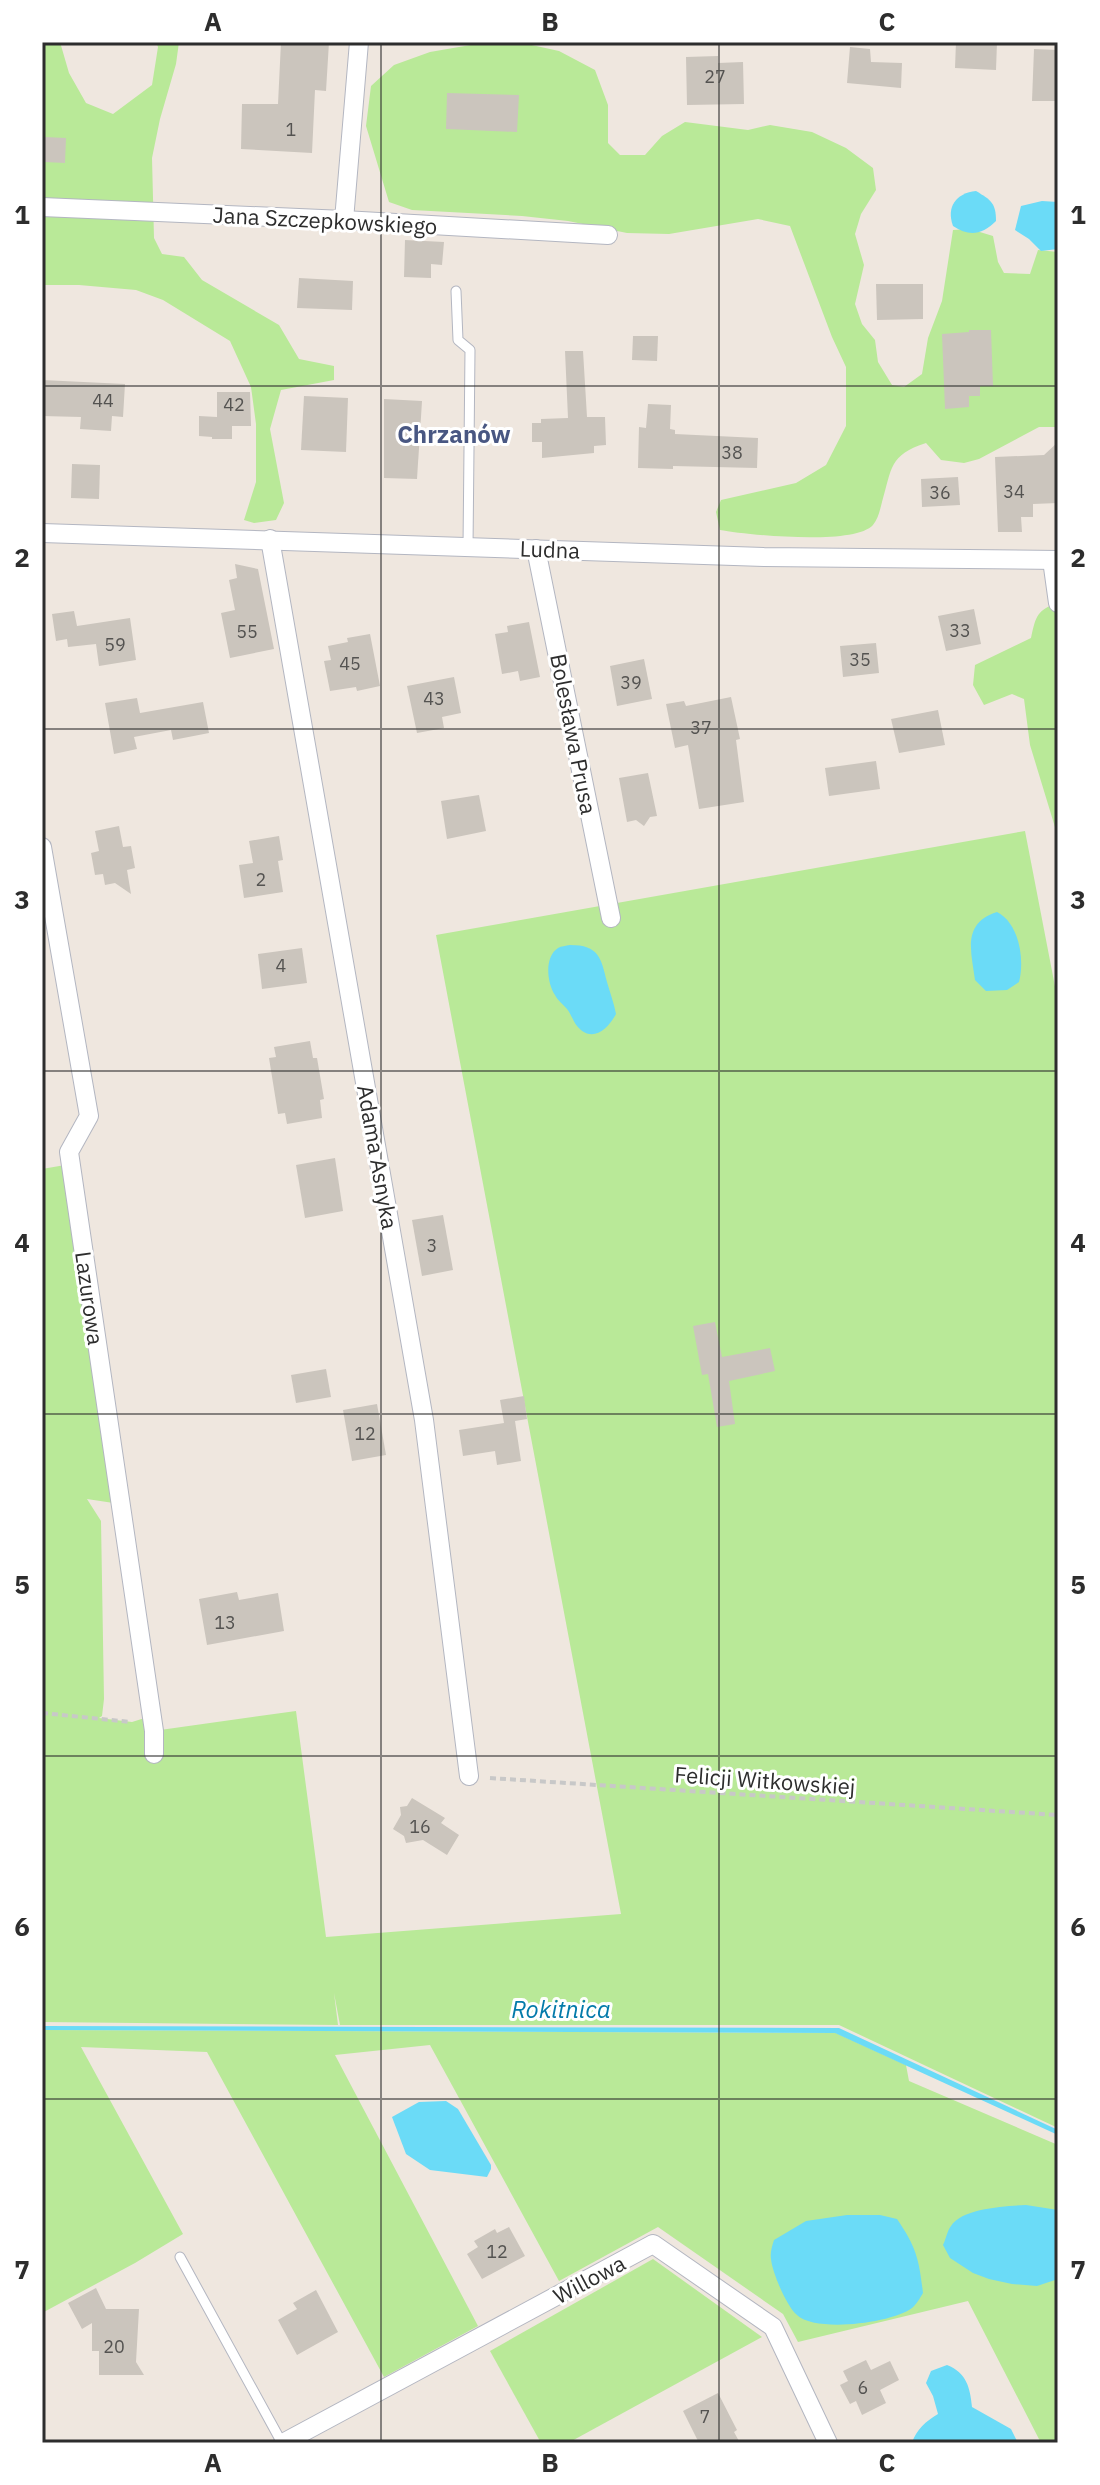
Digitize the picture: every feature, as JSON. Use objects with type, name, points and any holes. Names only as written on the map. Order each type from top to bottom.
[{"type":"street","points":[[344,220],[359,42]]},
{"type":"street","name":"Jana Szczepkowskiego","points":[[42,207],[608,235]]},
{"type":"street","name":"Ludna","points":[[42,533],[764,557],[1055,560]]},
{"type":"street","name":"Adama Asnyka","points":[[270,539],[424,1420],[469,1776]]},
{"type":"street","name":"Bolesława Prusa","points":[[536,549],[611,918]]},
{"type":"street","points":[[1055,560],[1058,603]]},
{"type":"street","name":"Lazurowa","points":[[42,847],[89,1116],[69,1152],[154,1754]]},
{"type":"street","name":"Willowa","points":[[282,2443],[653,2244],[773,2327],[828,2443]]},
{"type":"lane","points":[[456,291],[458,340],[470,350],[468,547]]},
{"type":"lane","name":"Willowa","points":[[180,2257],[282,2443]]},
{"type":"path","points":[[42,1713],[132,1722],[151,1716]]},
{"type":"path","name":"Felicji Witkowskiej","points":[[469,1776],[1058,1815]]},
{"type":"green space","points":[[42,42],[60,42],[69,73],[86,103],[113,114],[152,85],[158,47],[156,42],[179,42],[152,158],[154,238],[162,254],[184,257],[202,280],[279,325],[299,359],[334,366],[334,380],[281,390],[270,429],[284,503],[276,520],[254,523],[244,520],[256,482],[256,424],[251,387],[230,341],[163,300],[136,290],[42,285]]},
{"type":"green space","points":[[488,42],[518,42],[559,51],[595,70],[608,105],[608,143],[620,155],[645,155],[662,136],[685,122],[748,130],[770,125],[812,132],[846,148],[873,168],[876,190],[861,214],[855,234],[864,265],[855,304],[862,324],[875,340],[878,362],[892,385],[904,387],[922,374],[928,338],[942,301],[953,230],[970,229],[993,236],[998,262],[1004,273],[1030,274],[1038,250],[1058,252],[1058,427],[1039,427],[979,459],[964,463],[941,460],[926,443],[905,452],[894,464],[876,520],[862,531],[800,537],[720,530],[716,512],[721,500],[796,483],[826,465],[846,426],[846,367],[790,226],[758,219],[669,234],[627,233],[568,221],[522,216],[412,210],[389,202],[366,126],[371,86],[394,65],[430,52]]},
{"type":"green space","points":[[1058,602],[1058,837],[1030,745],[1024,699],[1012,694],[984,705],[973,685],[975,665],[1031,638],[1038,615]]},
{"type":"green space","points":[[1025,831],[1058,1002],[1055,1003],[1058,1013],[1058,2128],[839,2025],[340,2025],[334,1993],[338,2025],[42,2022],[42,1169],[71,1164],[120,1504],[87,1499],[101,1521],[104,1699],[99,1718],[132,1722],[151,1716],[153,1731],[296,1711],[326,1937],[621,1914],[436,935]]},
{"type":"green space","points":[[42,2030],[836,2033],[906,2065],[909,2081],[1058,2145],[1058,2443],[1041,2443],[968,2301],[798,2342],[783,2314],[658,2227],[559,2281],[430,2045],[335,2055],[478,2326],[384,2377],[207,2052],[81,2047],[183,2234],[42,2313]]},
{"type":"green space","points":[[653,2259],[762,2337],[568,2443],[541,2443],[490,2351]]},
{"type":"water","points":[[976,191],[992,203],[996,221],[980,232],[964,232],[953,226],[952,207],[958,198]]},
{"type":"water","points":[[1042,201],[1058,202],[1058,249],[1041,251],[1015,230],[1021,206]]},
{"type":"water","points":[[997,912],[1011,924],[1015,933],[1021,973],[1019,982],[1007,990],[986,991],[975,980],[971,939],[978,923]]},
{"type":"water","points":[[570,945],[587,947],[597,954],[614,1006],[616,1014],[613,1020],[594,1034],[588,1034],[577,1026],[550,984],[550,957],[558,948]]},
{"type":"water","points":[[42,2026],[839,2028],[1058,2130],[1058,2135],[835,2033],[42,2030]]},
{"type":"water","points":[[446,2101],[458,2109],[491,2165],[487,2177],[430,2170],[406,2154],[392,2117],[419,2102]]},
{"type":"water","points":[[1026,2205],[1058,2210],[1058,2279],[1037,2286],[1012,2284],[973,2273],[950,2258],[943,2245],[957,2220],[985,2209]]},
{"type":"water","points":[[847,2215],[880,2215],[897,2219],[913,2246],[920,2272],[923,2293],[912,2308],[872,2322],[836,2325],[807,2320],[793,2311],[772,2265],[774,2240],[806,2221]]},
{"type":"water","points":[[947,2365],[959,2372],[966,2382],[972,2407],[1011,2429],[1018,2443],[912,2443],[922,2426],[938,2414],[926,2383],[931,2371]]},
{"type":"building","points":[[281,42],[329,42],[326,91],[315,90],[312,153],[241,149],[242,104],[278,104]]},
{"type":"building","points":[[956,42],[997,42],[996,70],[955,68]]},
{"type":"building","points":[[850,47],[870,49],[871,62],[902,63],[901,88],[847,83]]},
{"type":"building","points":[[1034,49],[1058,50],[1057,101],[1032,101]]},
{"type":"building","points":[[718,56],[718,63],[743,62],[744,104],[687,105],[686,57]]},
{"type":"building","points":[[447,93],[519,95],[517,132],[446,129]]},
{"type":"building","points":[[45,137],[66,138],[65,163],[45,162]]},
{"type":"building","points":[[405,240],[444,242],[442,265],[431,264],[431,278],[404,277]]},
{"type":"building","points":[[299,278],[353,281],[352,310],[297,308]]},
{"type":"building","points":[[876,284],[923,284],[923,319],[877,320]]},
{"type":"building","points":[[991,330],[993,386],[980,386],[980,396],[969,396],[969,407],[945,409],[942,334]]},
{"type":"building","points":[[633,336],[658,336],[657,361],[632,360]]},
{"type":"building","points":[[565,351],[583,351],[587,417],[605,417],[606,445],[594,446],[594,453],[542,458],[542,442],[532,442],[532,423],[541,423],[541,419],[568,418]]},
{"type":"building","points":[[42,380],[125,384],[123,417],[112,416],[111,431],[80,429],[81,417],[42,416]]},
{"type":"building","points":[[217,392],[250,392],[251,426],[232,426],[232,439],[199,436],[199,416],[217,417]]},
{"type":"building","points":[[304,396],[348,398],[346,452],[301,450]]},
{"type":"building","points":[[384,399],[422,401],[417,479],[384,478]]},
{"type":"building","points":[[648,404],[671,405],[670,429],[675,430],[675,434],[758,438],[757,468],[638,468],[639,427],[646,428]]},
{"type":"building","points":[[1058,442],[1058,503],[1033,504],[1033,517],[1021,517],[1022,532],[998,532],[995,457],[1044,455]]},
{"type":"building","points":[[72,464],[100,465],[99,499],[71,498]]},
{"type":"building","points":[[958,477],[960,505],[922,507],[921,479]]},
{"type":"building","points":[[235,564],[258,569],[274,649],[230,658],[221,613],[235,610],[229,580],[237,578]]},
{"type":"building","points":[[974,609],[981,644],[946,651],[938,616]]},
{"type":"building","points":[[74,611],[77,626],[130,618],[136,660],[99,666],[96,644],[68,647],[67,639],[56,641],[52,614]]},
{"type":"building","points":[[529,622],[540,677],[520,681],[518,671],[502,674],[495,634],[508,632],[507,626]]},
{"type":"building","points":[[370,634],[380,686],[357,691],[356,687],[330,691],[324,661],[331,660],[328,646],[348,642],[347,638]]},
{"type":"building","points":[[876,643],[879,673],[843,677],[840,646]]},
{"type":"building","points":[[644,659],[652,699],[617,706],[610,666]]},
{"type":"building","points":[[454,677],[461,713],[442,717],[444,728],[417,733],[407,686]]},
{"type":"building","points":[[731,697],[740,739],[736,740],[744,802],[699,809],[688,745],[675,748],[666,704],[684,701],[686,706]]},
{"type":"building","points":[[137,698],[140,713],[203,702],[209,733],[173,740],[171,730],[134,737],[137,749],[114,754],[105,703]]},
{"type":"building","points":[[938,710],[945,745],[899,753],[891,719]]},
{"type":"building","points":[[876,761],[880,789],[829,796],[825,768]]},
{"type":"building","points":[[648,773],[657,816],[650,817],[644,826],[636,820],[627,822],[619,778]]},
{"type":"building","points":[[479,795],[486,831],[447,839],[441,801]]},
{"type":"building","points":[[119,826],[123,847],[131,846],[135,868],[127,870],[131,894],[115,883],[105,885],[103,874],[95,875],[91,853],[99,851],[95,831]]},
{"type":"building","points":[[279,836],[283,860],[278,861],[283,892],[244,898],[239,865],[253,863],[249,841]]},
{"type":"building","points":[[302,948],[307,983],[262,989],[258,954]]},
{"type":"building","points":[[310,1041],[313,1058],[317,1058],[324,1099],[320,1100],[322,1118],[287,1124],[285,1113],[278,1114],[269,1058],[276,1057],[274,1047]]},
{"type":"building","points":[[335,1158],[343,1211],[305,1218],[296,1165]]},
{"type":"building","points":[[443,1215],[453,1270],[422,1276],[412,1220]]},
{"type":"building","points":[[715,1322],[722,1357],[770,1348],[775,1371],[729,1381],[735,1424],[717,1427],[708,1374],[702,1375],[693,1326]]},
{"type":"building","points":[[326,1369],[331,1397],[296,1403],[291,1375]]},
{"type":"building","points":[[524,1396],[527,1419],[515,1421],[521,1461],[497,1465],[495,1451],[463,1456],[459,1430],[504,1423],[500,1400]]},
{"type":"building","points":[[377,1404],[386,1455],[352,1461],[343,1410]]},
{"type":"building","points":[[237,1592],[239,1600],[278,1593],[284,1631],[207,1645],[199,1599]]},
{"type":"building","points":[[412,1798],[445,1818],[441,1823],[459,1835],[447,1855],[423,1840],[406,1843],[404,1836],[393,1829],[401,1815],[400,1807],[407,1806]]},
{"type":"building","points":[[509,2227],[525,2256],[482,2279],[467,2254],[478,2247],[474,2241],[495,2229],[497,2233]]},
{"type":"building","points":[[96,2288],[106,2309],[139,2309],[136,2362],[144,2375],[99,2375],[99,2351],[92,2351],[92,2323],[82,2329],[68,2303]]},
{"type":"building","points":[[316,2290],[338,2332],[297,2355],[278,2320],[297,2309],[293,2303]]},
{"type":"building","points":[[866,2360],[871,2370],[890,2361],[899,2380],[880,2390],[886,2403],[862,2415],[856,2401],[850,2404],[840,2385],[848,2381],[843,2371]]},
{"type":"building","points":[[718,2393],[737,2430],[734,2432],[740,2443],[699,2443],[683,2411]]},
{"type":"district","name":"Chrzanów","points":[[454,434]]},
{"type":"water label","name":"Rokitnica","points":[[561,2009]]}]
